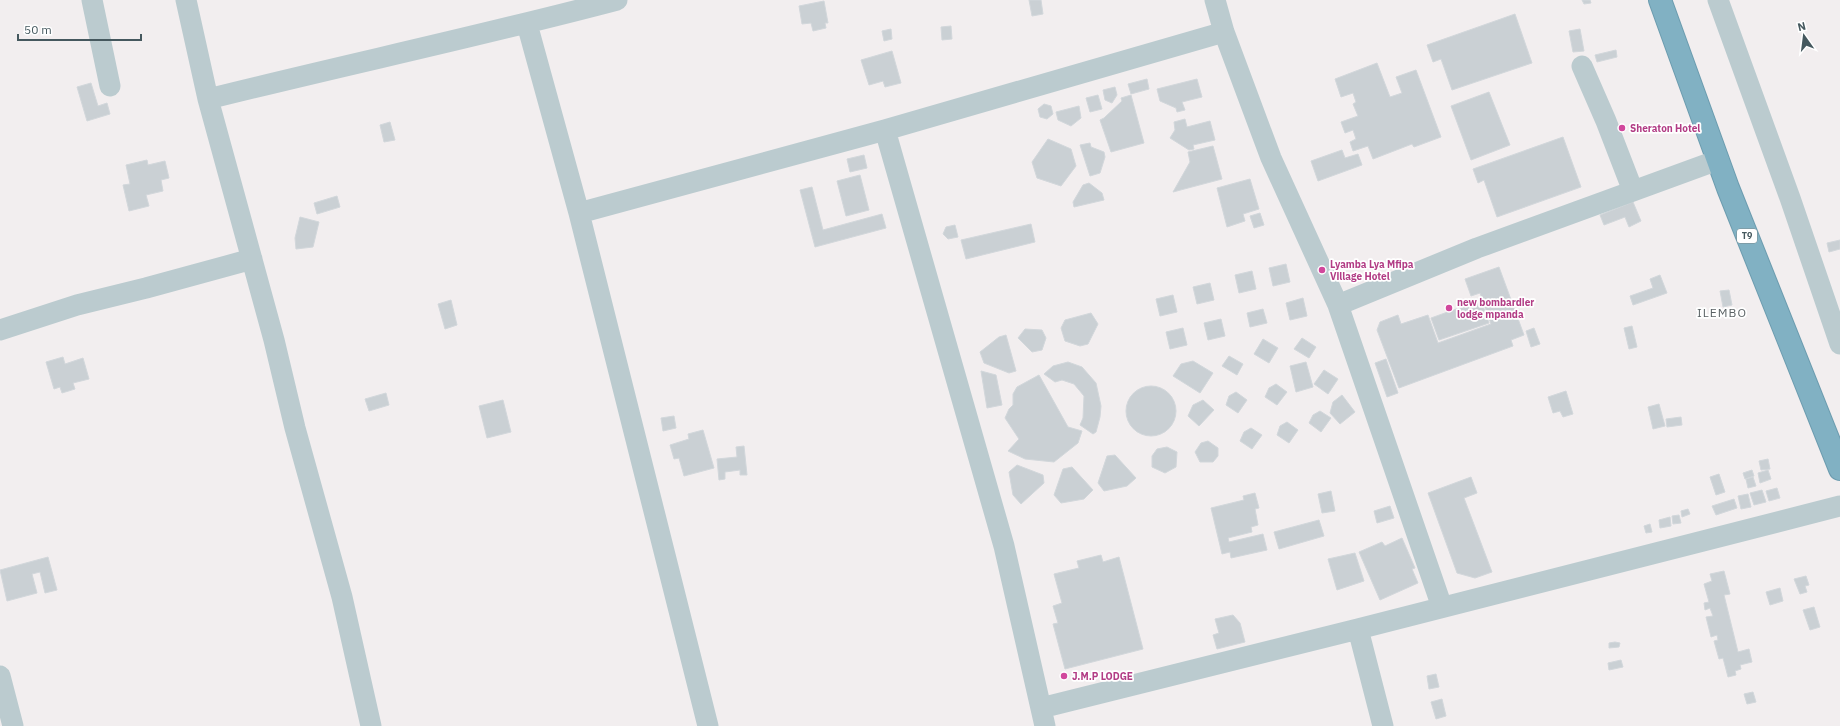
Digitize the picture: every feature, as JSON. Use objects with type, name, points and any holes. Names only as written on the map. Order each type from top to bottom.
[{"type":"highway","name":"T9","points":[[1660,0],[1718,160],[1840,469]]},
{"type":"street","points":[[92,0],[110,86]]},
{"type":"street","points":[[186,0],[208,99],[274,340],[295,428],[342,597],[371,726]]},
{"type":"street","points":[[208,99],[353,63],[527,24],[617,0]]},
{"type":"street","points":[[1215,0],[1224,32],[1271,158],[1338,306],[1442,607]]},
{"type":"street","points":[[1718,0],[1790,198],[1840,344]]},
{"type":"street","points":[[527,24],[579,213],[708,726]]},
{"type":"street","points":[[579,213],[885,130],[1224,32]]},
{"type":"street","points":[[1582,66],[1606,121],[1633,191]]},
{"type":"street","points":[[885,130],[1004,546],[1043,717],[1358,629],[1840,506]]},
{"type":"street","points":[[1338,306],[1477,248],[1718,160]]},
{"type":"street","points":[[0,330],[77,305],[252,259]]},
{"type":"street","points":[[1358,629],[1383,726]]},
{"type":"street","points":[[0,676],[13,726]]},
{"type":"building","points":[[1029,0],[1041,0],[1043,14],[1032,16]]},
{"type":"building","points":[[1582,0],[1590,0],[1591,3],[1584,4]]},
{"type":"building","points":[[824,1],[828,23],[825,23],[826,28],[813,31],[811,23],[802,24],[799,6]]},
{"type":"building","points":[[1515,14],[1532,63],[1452,90],[1441,59],[1433,62],[1427,45]]},
{"type":"building","points":[[951,26],[952,39],[942,40],[941,27]]},
{"type":"building","points":[[891,29],[892,39],[884,41],[882,31]]},
{"type":"building","points":[[1580,29],[1584,51],[1573,52],[1569,31]]},
{"type":"building","points":[[1616,50],[1617,57],[1597,62],[1595,55]]},
{"type":"building","points":[[892,51],[901,83],[885,87],[883,81],[869,85],[861,60]]},
{"type":"building","points":[[1377,63],[1390,97],[1402,93],[1396,77],[1416,70],[1441,137],[1414,147],[1412,144],[1373,159],[1368,146],[1353,151],[1350,142],[1356,139],[1353,130],[1345,133],[1341,122],[1358,116],[1353,104],[1356,102],[1353,93],[1341,97],[1335,79]]},
{"type":"building","points":[[1147,79],[1149,89],[1131,94],[1128,84]]},
{"type":"building","points":[[1197,79],[1202,97],[1182,102],[1185,110],[1177,112],[1176,108],[1160,101],[1157,89]]},
{"type":"building","points":[[91,83],[98,106],[107,103],[110,114],[87,121],[77,87]]},
{"type":"building","points":[[1115,87],[1117,95],[1112,103],[1105,100],[1103,90]]},
{"type":"building","points":[[1489,92],[1510,145],[1471,160],[1451,106]]},
{"type":"building","points":[[1098,95],[1102,109],[1090,112],[1086,98]]},
{"type":"building","points":[[1131,95],[1144,143],[1111,152],[1100,120],[1122,101],[1121,98]]},
{"type":"building","points":[[1044,104],[1051,106],[1053,114],[1047,119],[1040,117],[1038,109]]},
{"type":"building","points":[[1079,106],[1081,118],[1071,126],[1058,120],[1056,112]]},
{"type":"building","points":[[1185,119],[1187,127],[1210,121],[1215,140],[1193,145],[1194,149],[1189,150],[1170,138],[1175,130],[1174,122]]},
{"type":"building","points":[[390,122],[395,140],[384,142],[380,125]]},
{"type":"building","points":[[1563,137],[1581,187],[1497,217],[1484,180],[1478,183],[1473,169]]},
{"type":"building","points":[[1048,139],[1071,149],[1076,166],[1061,186],[1037,178],[1032,162]]},
{"type":"building","points":[[1090,143],[1091,147],[1104,152],[1105,157],[1100,173],[1090,176],[1080,145]]},
{"type":"building","points":[[1213,146],[1222,179],[1173,192],[1190,162],[1188,152]]},
{"type":"building","points":[[1342,150],[1345,158],[1358,154],[1362,165],[1318,181],[1311,161]]},
{"type":"building","points":[[864,155],[867,168],[850,172],[847,159]]},
{"type":"building","points":[[147,160],[148,165],[165,161],[169,178],[161,180],[163,191],[146,195],[149,206],[129,211],[123,185],[130,184],[126,165]]},
{"type":"building","points":[[860,175],[869,210],[846,216],[837,181]]},
{"type":"building","points":[[1250,179],[1259,209],[1243,214],[1245,221],[1227,227],[1217,188]]},
{"type":"building","points":[[1089,183],[1102,193],[1104,200],[1074,207],[1073,202],[1083,185]]},
{"type":"building","points":[[812,187],[823,230],[882,214],[886,228],[815,247],[800,190]]},
{"type":"building","points":[[337,196],[340,207],[317,214],[314,203]]},
{"type":"building","points":[[1633,202],[1641,221],[1629,227],[1625,217],[1604,225],[1600,215]]},
{"type":"building","points":[[1260,213],[1264,225],[1254,228],[1250,216]]},
{"type":"building","points":[[300,217],[319,222],[313,247],[296,249],[295,238]]},
{"type":"building","points":[[1031,224],[1035,242],[966,259],[961,240]]},
{"type":"building","points":[[955,225],[958,237],[948,239],[943,234],[946,227]]},
{"type":"building","points":[[1840,240],[1840,249],[1829,252],[1827,243]]},
{"type":"building","points":[[1286,264],[1290,282],[1273,286],[1269,268]]},
{"type":"building","points":[[1499,267],[1524,335],[1511,340],[1513,346],[1399,388],[1377,330],[1380,322],[1398,315],[1401,324],[1428,315],[1438,343],[1491,324],[1480,293],[1471,296],[1465,279]]},
{"type":"building","points":[[1252,271],[1256,289],[1239,293],[1235,275]]},
{"type":"building","points":[[1660,275],[1667,293],[1633,305],[1630,296],[1653,288],[1650,279]]},
{"type":"building","points":[[1210,283],[1214,300],[1197,304],[1193,287]]},
{"type":"building","points":[[1729,290],[1732,305],[1723,307],[1720,291]]},
{"type":"building","points":[[1173,295],[1177,312],[1160,316],[1156,299]]},
{"type":"building","points":[[1303,298],[1307,316],[1290,320],[1286,303]]},
{"type":"building","points":[[451,300],[457,325],[445,329],[438,304]]},
{"type":"building","points":[[1481,300],[1489,323],[1439,340],[1431,318]]},
{"type":"building","points":[[1263,309],[1267,323],[1250,327],[1247,313]]},
{"type":"building","points":[[1091,313],[1098,324],[1088,344],[1080,346],[1065,341],[1061,328],[1065,320]]},
{"type":"building","points":[[1221,319],[1225,336],[1208,340],[1204,323]]},
{"type":"building","points":[[1632,326],[1637,347],[1629,349],[1624,328]]},
{"type":"building","points":[[1183,328],[1187,345],[1170,349],[1166,332]]},
{"type":"building","points":[[1534,328],[1540,344],[1531,347],[1526,331]]},
{"type":"building","points":[[1025,329],[1042,330],[1046,338],[1042,350],[1032,352],[1018,338]]},
{"type":"building","points":[[1006,335],[1016,371],[1009,373],[984,363],[980,352],[999,337]]},
{"type":"building","points":[[1302,338],[1316,347],[1309,358],[1294,349]]},
{"type":"building","points":[[1263,339],[1278,348],[1269,363],[1254,354]]},
{"type":"building","points":[[1229,356],[1243,364],[1237,375],[1222,366]]},
{"type":"building","points":[[63,357],[65,364],[83,358],[89,379],[73,383],[75,389],[62,393],[60,387],[54,389],[46,362]]},
{"type":"building","points":[[1386,359],[1398,393],[1387,397],[1375,363]]},
{"type":"building","points":[[1193,361],[1213,373],[1200,393],[1173,376],[1181,364]]},
{"type":"building","points":[[1068,362],[1082,367],[1096,383],[1101,406],[1096,432],[1093,434],[1080,425],[1083,418],[1084,396],[1074,384],[1062,380],[1055,382],[1044,374],[1053,366]]},
{"type":"building","points":[[1306,362],[1313,387],[1296,392],[1290,366]]},
{"type":"building","points":[[1324,370],[1338,379],[1328,394],[1314,384]]},
{"type":"building","points":[[981,371],[996,375],[1002,405],[987,408]]},
{"type":"building","points":[[1039,375],[1068,427],[1082,431],[1078,443],[1054,462],[1025,459],[1008,451],[1019,439],[1005,418],[1009,409],[1013,405],[1013,394],[1017,387]]},
{"type":"building","points":[[1276,384],[1287,392],[1277,405],[1265,397],[1269,388]]},
{"type":"building","points":[[1146,386],[1156,386],[1169,393],[1176,406],[1176,416],[1169,429],[1156,436],[1146,436],[1137,432],[1130,425],[1126,416],[1126,406],[1130,397],[1137,390]]},
{"type":"building","points":[[1566,391],[1573,414],[1563,417],[1560,411],[1553,413],[1548,397]]},
{"type":"building","points":[[1236,392],[1247,400],[1238,413],[1226,405],[1229,396]]},
{"type":"building","points":[[386,393],[389,405],[369,411],[365,399]]},
{"type":"building","points":[[1342,395],[1355,412],[1340,424],[1330,413],[1333,402]]},
{"type":"building","points":[[503,400],[511,432],[487,438],[479,406]]},
{"type":"building","points":[[1203,400],[1214,410],[1199,426],[1188,416],[1193,405]]},
{"type":"building","points":[[1659,404],[1665,426],[1653,429],[1648,407]]},
{"type":"building","points":[[1320,411],[1331,418],[1321,432],[1309,423],[1313,415]]},
{"type":"building","points":[[674,416],[676,428],[663,431],[661,418]]},
{"type":"building","points":[[1681,417],[1682,425],[1667,427],[1666,419]]},
{"type":"building","points":[[1287,422],[1298,430],[1289,443],[1277,435],[1280,426]]},
{"type":"building","points":[[1251,428],[1262,435],[1252,449],[1240,441],[1244,432]]},
{"type":"building","points":[[703,430],[714,468],[684,476],[679,458],[674,459],[670,445],[689,439],[688,434]]},
{"type":"building","points":[[1208,441],[1218,448],[1218,456],[1213,462],[1200,462],[1195,452],[1201,443]]},
{"type":"building","points":[[744,446],[747,475],[740,475],[740,470],[725,472],[725,479],[719,480],[717,459],[737,457],[736,447]]},
{"type":"building","points":[[1167,447],[1177,452],[1176,467],[1165,473],[1152,467],[1152,456],[1157,449]]},
{"type":"building","points":[[1115,455],[1136,478],[1127,486],[1104,491],[1098,483],[1107,456]]},
{"type":"building","points":[[1768,459],[1770,469],[1761,470],[1759,461]]},
{"type":"building","points":[[1017,465],[1043,475],[1044,483],[1021,504],[1013,495],[1009,472]]},
{"type":"building","points":[[1072,467],[1093,490],[1084,499],[1061,503],[1054,495],[1063,469]]},
{"type":"building","points":[[1752,470],[1754,476],[1745,479],[1743,473]]},
{"type":"building","points":[[1768,470],[1771,479],[1760,483],[1758,473]]},
{"type":"building","points":[[1719,474],[1725,492],[1716,495],[1710,477]]},
{"type":"building","points":[[1471,477],[1477,493],[1464,498],[1492,572],[1475,578],[1457,573],[1428,493]]},
{"type":"building","points":[[1753,477],[1756,486],[1748,488],[1746,479]]},
{"type":"building","points":[[1777,488],[1780,498],[1769,501],[1766,491]]},
{"type":"building","points":[[1762,490],[1766,502],[1754,505],[1750,493]]},
{"type":"building","points":[[1331,491],[1335,511],[1322,513],[1318,494]]},
{"type":"building","points":[[1255,493],[1259,508],[1255,509],[1258,525],[1251,527],[1252,532],[1228,538],[1229,542],[1263,534],[1267,550],[1231,558],[1230,552],[1222,554],[1211,508],[1244,500],[1243,496]]},
{"type":"building","points":[[1748,494],[1751,507],[1741,509],[1738,496]]},
{"type":"building","points":[[1734,499],[1737,508],[1716,515],[1712,506]]},
{"type":"building","points":[[1390,506],[1394,518],[1377,523],[1374,511]]},
{"type":"building","points":[[1688,509],[1690,514],[1682,517],[1681,511]]},
{"type":"building","points":[[1679,515],[1681,523],[1673,524],[1672,516]]},
{"type":"building","points":[[1670,517],[1671,526],[1660,528],[1659,520]]},
{"type":"building","points":[[1319,520],[1324,536],[1279,549],[1274,532]]},
{"type":"building","points":[[1650,524],[1652,532],[1646,533],[1644,526]]},
{"type":"building","points":[[1402,538],[1415,568],[1412,569],[1418,583],[1380,600],[1359,552],[1382,542],[1385,546]]},
{"type":"building","points":[[1355,553],[1364,581],[1337,590],[1328,559]]},
{"type":"building","points":[[1101,555],[1103,562],[1119,557],[1143,649],[1065,669],[1053,624],[1058,623],[1053,606],[1062,603],[1054,574],[1079,568],[1077,561]]},
{"type":"building","points":[[48,557],[57,590],[45,593],[40,572],[32,574],[37,593],[7,601],[0,570]]},
{"type":"building","points":[[1724,571],[1730,594],[1724,595],[1738,652],[1749,649],[1752,662],[1740,665],[1741,669],[1735,671],[1736,675],[1728,677],[1723,658],[1719,659],[1714,641],[1718,640],[1717,635],[1711,637],[1706,617],[1713,616],[1710,608],[1705,610],[1704,603],[1709,602],[1704,584],[1712,581],[1710,574]]},
{"type":"building","points":[[1806,576],[1809,585],[1805,586],[1807,592],[1800,594],[1794,579]]},
{"type":"building","points":[[1780,588],[1783,601],[1770,605],[1766,592]]},
{"type":"building","points":[[1814,607],[1820,627],[1810,630],[1803,610]]},
{"type":"building","points":[[1233,615],[1240,623],[1245,642],[1217,649],[1213,635],[1219,633],[1215,619]]},
{"type":"building","points":[[1609,643],[1620,643],[1619,647],[1609,648]]},
{"type":"building","points":[[1621,660],[1623,667],[1609,670],[1608,663]]},
{"type":"building","points":[[1436,674],[1439,687],[1429,689],[1427,676]]},
{"type":"building","points":[[1753,692],[1756,702],[1747,704],[1744,694]]},
{"type":"building","points":[[1442,699],[1446,716],[1436,719],[1431,702]]},
{"type":"place","name":"Sheraton Hotel","points":[[1622,128]]},
{"type":"place","name":"Lyamba Lya Mfipa Village Hotel","points":[[1322,270]]},
{"type":"place","name":"new bombardier lodge mpanda","points":[[1449,308]]},
{"type":"place","name":"J.M.P LODGE","points":[[1064,676]]},
{"type":"district","name":"ILEMBO","points":[[1722,313]]}]
